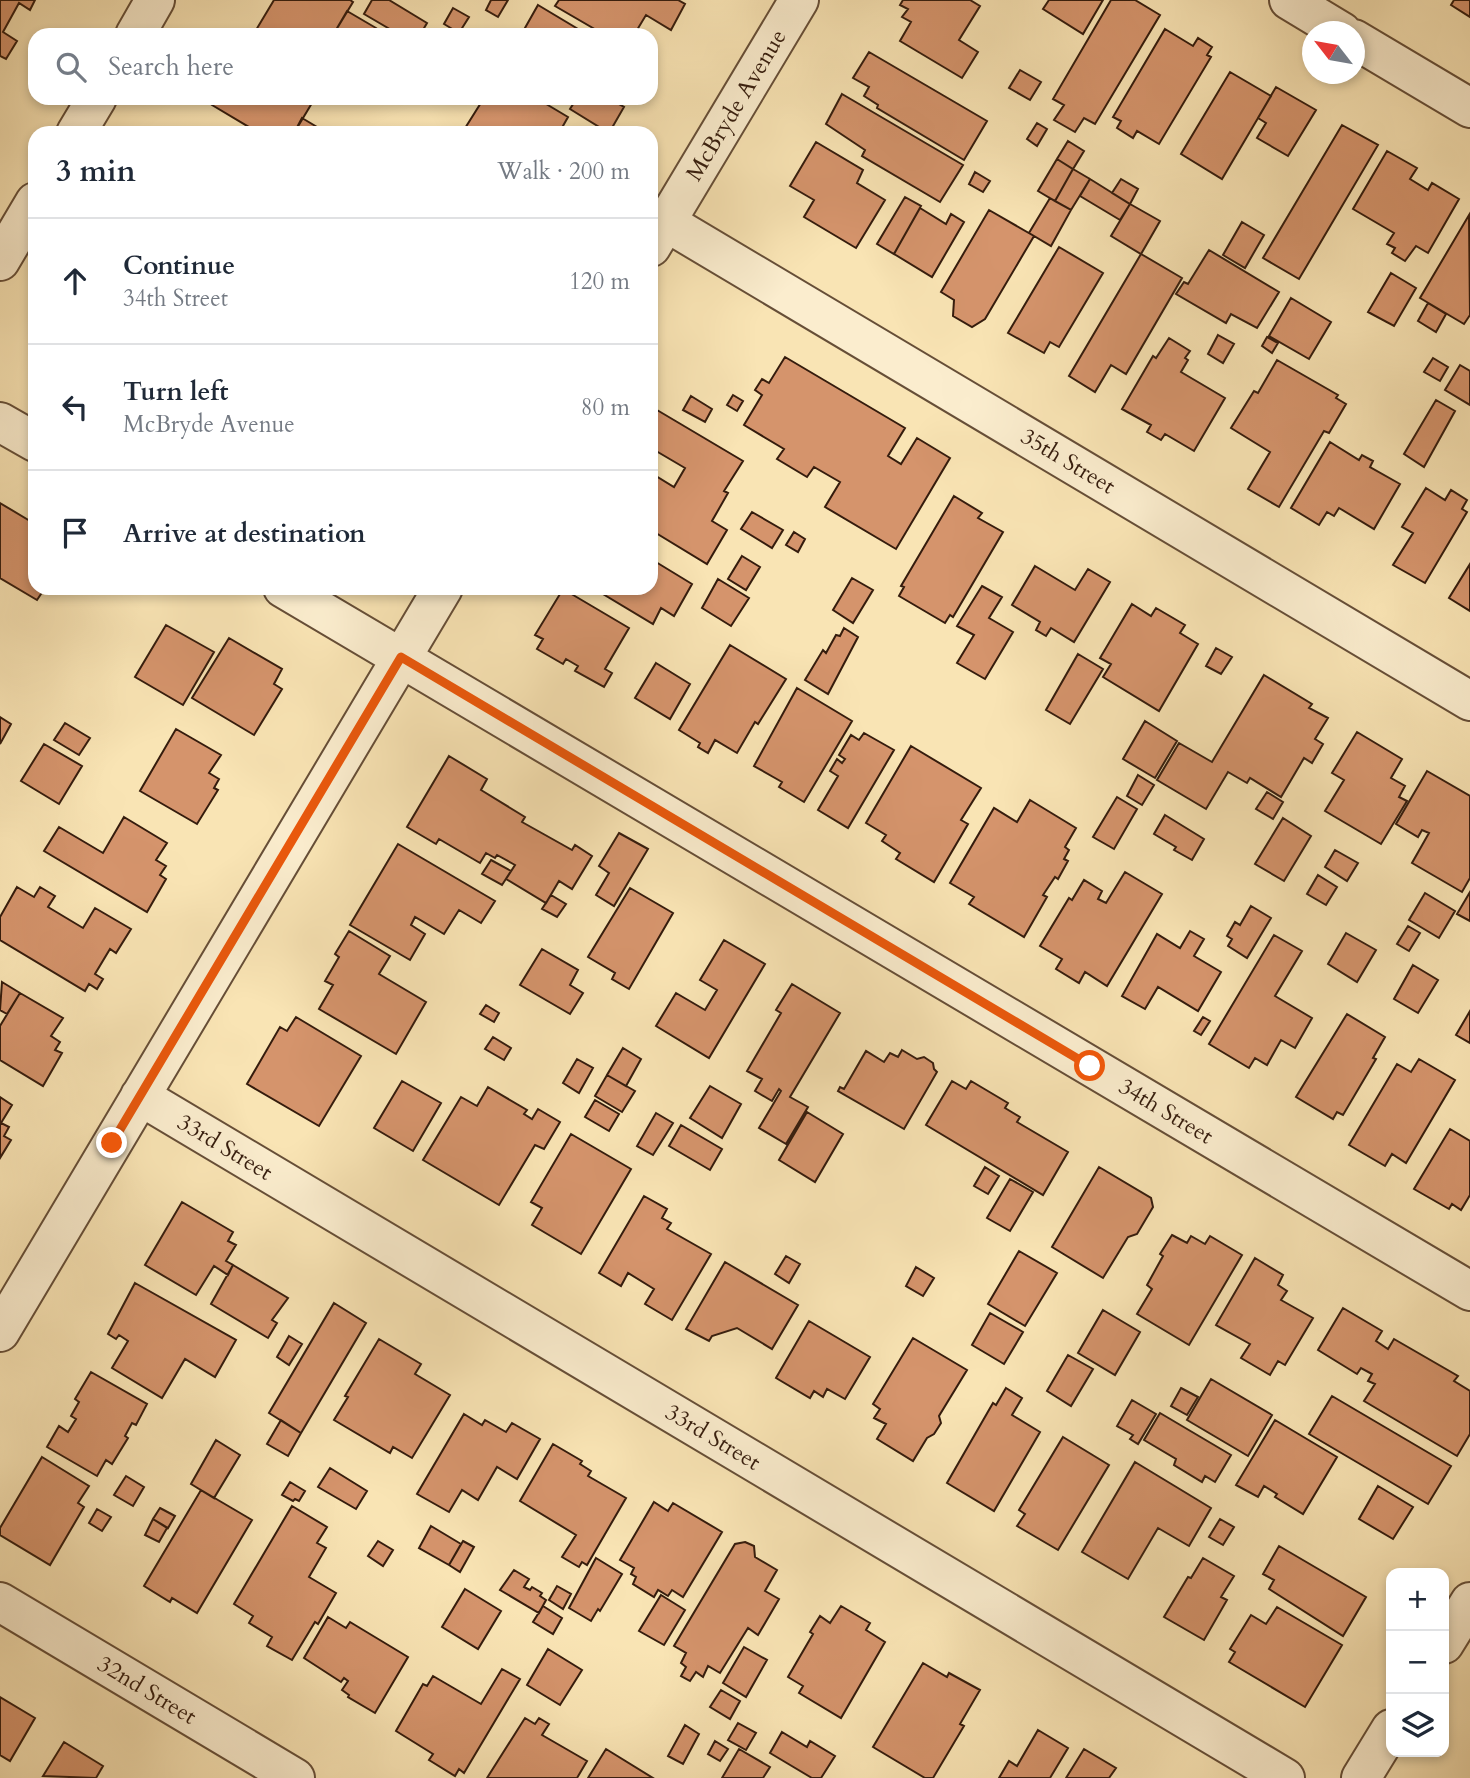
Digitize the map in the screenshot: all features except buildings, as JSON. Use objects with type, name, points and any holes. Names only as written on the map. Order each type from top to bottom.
[{"type":"street","points":[[139,28],[155,0]]},
{"type":"street","name":"McBryde Avenue","points":[[659,234],[799,0]]},
{"type":"street","points":[[1289,0],[1324,21]]},
{"type":"street","points":[[1365,46],[1470,108]]},
{"type":"street","points":[[80,126],[93,105]]},
{"type":"street","points":[[0,261],[28,214]]},
{"type":"street","name":"35th Street","points":[[659,234],[1470,701]]},
{"type":"street","points":[[0,422],[28,438]]},
{"type":"street","name":"34th Street","points":[[295,595],[1470,1291]]},
{"type":"street","points":[[0,1332],[439,595]]},
{"type":"street","name":"33rd Street","points":[[140,1096],[1285,1778]]},
{"type":"street","name":"32nd Street","points":[[0,1602],[295,1778]]},
{"type":"street","points":[[1449,1636],[1470,1602]]},
{"type":"street","points":[[1361,1778],[1386,1737]]},
{"type":"route","points":[[112,1143],[401,657],[1090,1066]]}]
